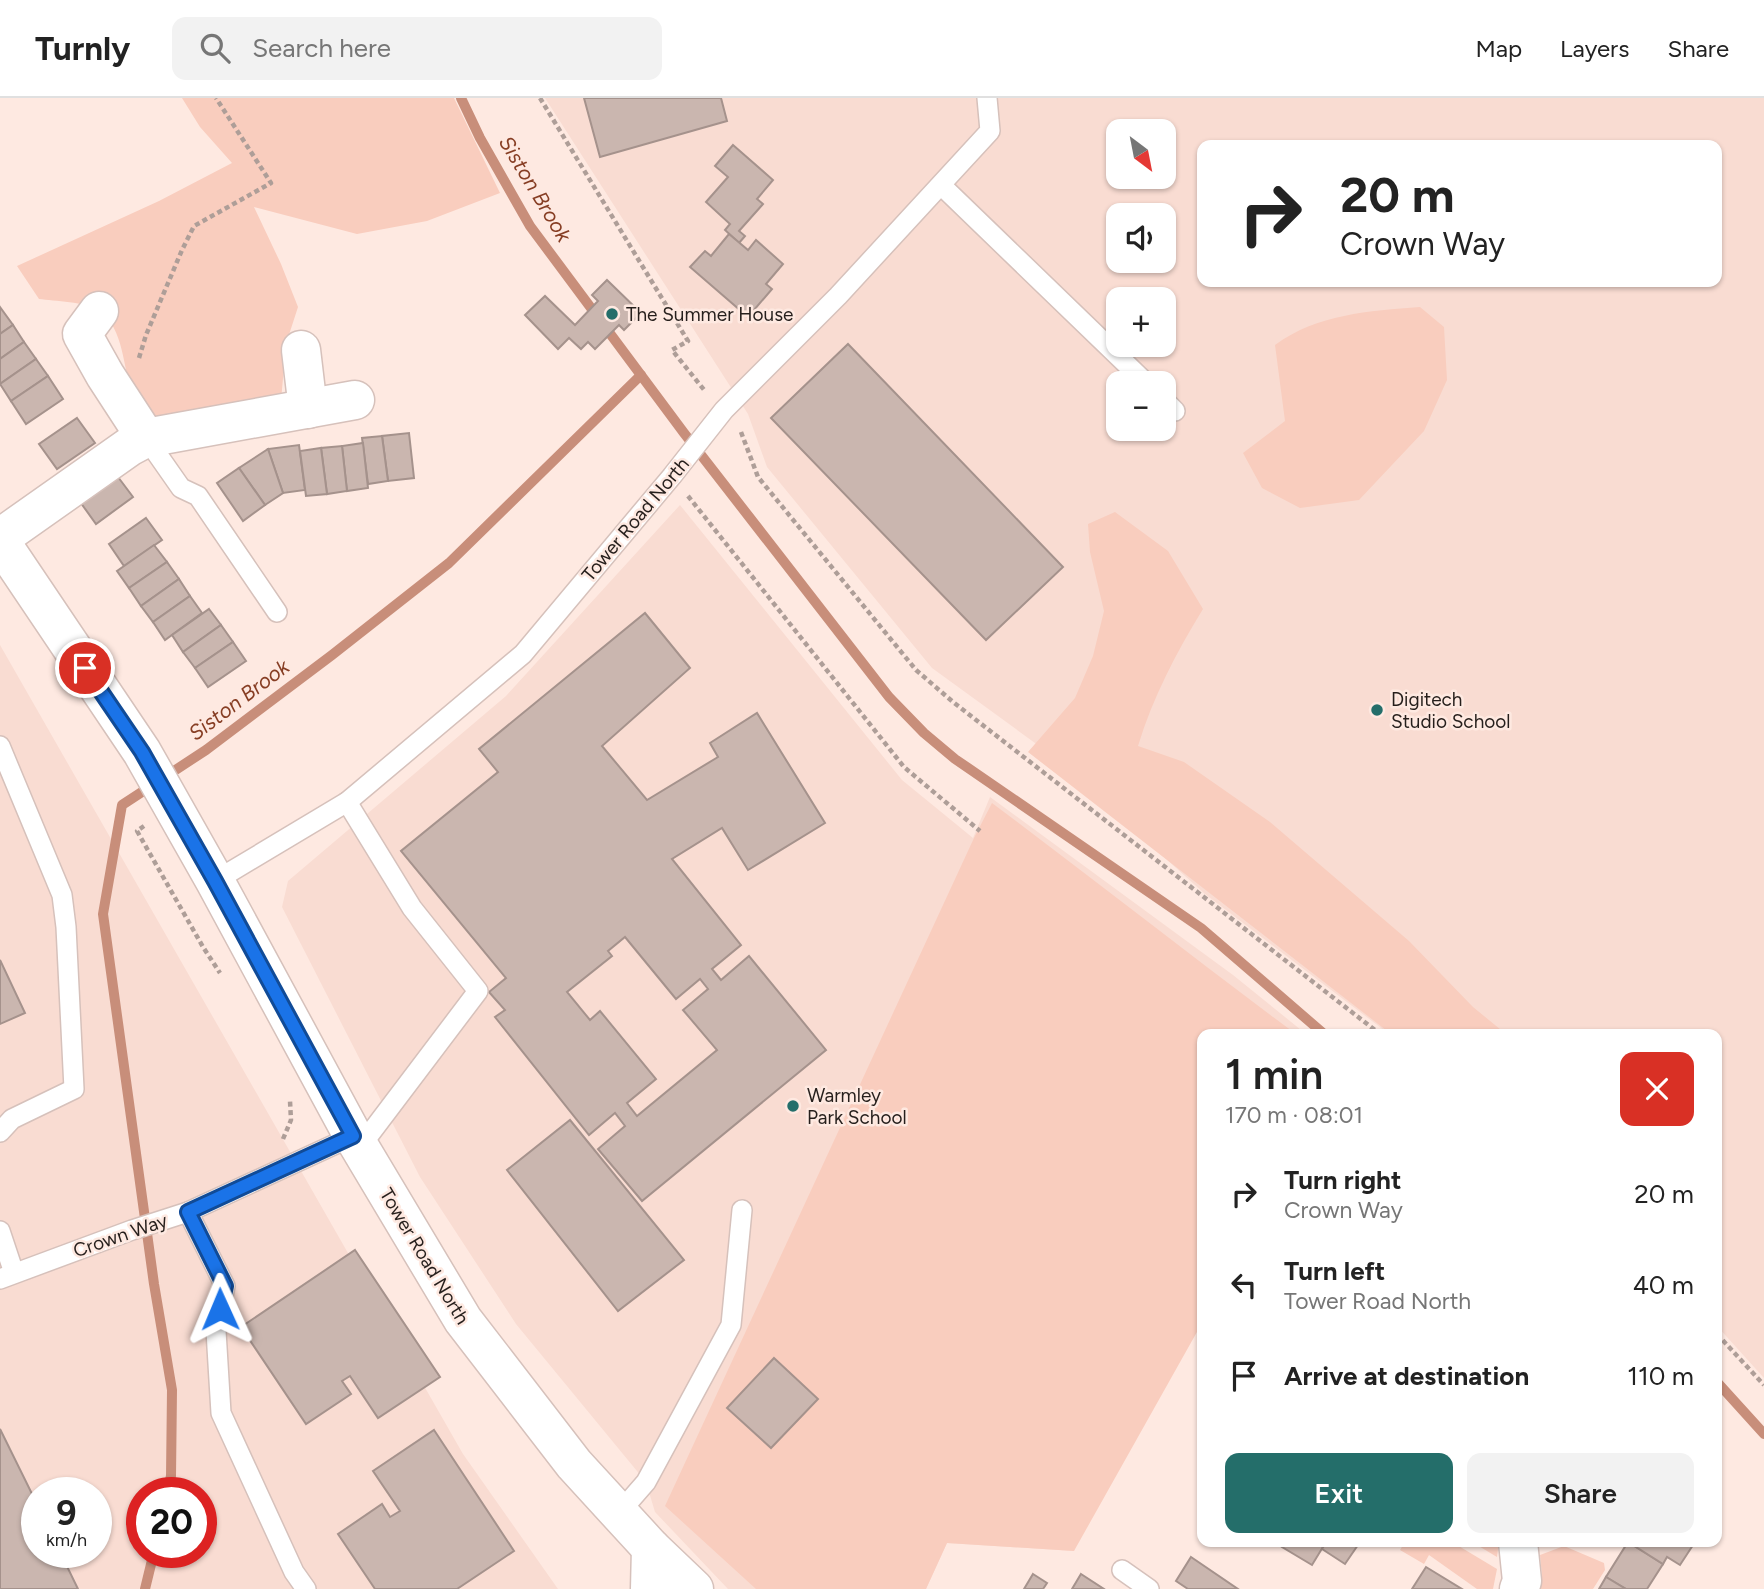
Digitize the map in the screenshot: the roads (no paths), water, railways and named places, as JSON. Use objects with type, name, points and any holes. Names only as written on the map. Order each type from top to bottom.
[{"type":"street","points":[[99,311],[82,334],[146,438]]},
{"type":"street","points":[[301,350],[308,409]]},
{"type":"street","points":[[0,539],[129,447],[146,438],[355,400]]},
{"type":"street","name":"Tower Road North","points":[[0,539],[142,752],[356,1142],[463,1320],[574,1464],[651,1548],[694,1589]]},
{"type":"street","points":[[1519,1547],[1522,1581],[1519,1589]]},
{"type":"street","points":[[650,1589],[651,1548]]},
{"type":"lane","name":"Tower Road North","points":[[215,881],[347,802],[523,654],[720,415],[838,296],[990,131],[987,98]]},
{"type":"lane","points":[[941,185],[1134,371]]},
{"type":"lane","points":[[146,438],[181,488],[198,496],[277,612]]},
{"type":"lane","points":[[0,746],[62,895],[74,1088],[12,1119],[0,1132]]},
{"type":"lane","points":[[347,802],[412,908],[478,991],[356,1142]]},
{"type":"lane","name":"Crown Way","points":[[7,1276],[195,1209],[356,1142]]},
{"type":"lane","points":[[195,1209],[225,1286],[216,1331],[221,1413],[294,1572],[306,1589]]},
{"type":"lane","points":[[619,1513],[646,1482],[731,1325],[742,1210]]},
{"type":"lane","points":[[0,1231],[7,1276]]},
{"type":"lane","points":[[1122,1570],[1149,1589]]},
{"type":"waterway","points":[[461,98],[480,138],[530,226],[684,433],[889,697],[924,733],[955,759],[1201,928],[1318,1029]]},
{"type":"waterway","name":"Siston Brook","points":[[171,1477],[172,1390],[154,1284],[103,914],[122,805],[206,750],[449,563],[641,375]]},
{"type":"waterway","points":[[1722,1388],[1764,1434]]},
{"type":"waterway","name":"Siston Brook","points":[[145,1589],[150,1568]]},
{"type":"place","name":"The Summer House","points":[[612,314]]},
{"type":"place","name":"Digitech Studio School","points":[[1377,710]]},
{"type":"place","name":"Warmley Park School","points":[[793,1106]]}]
